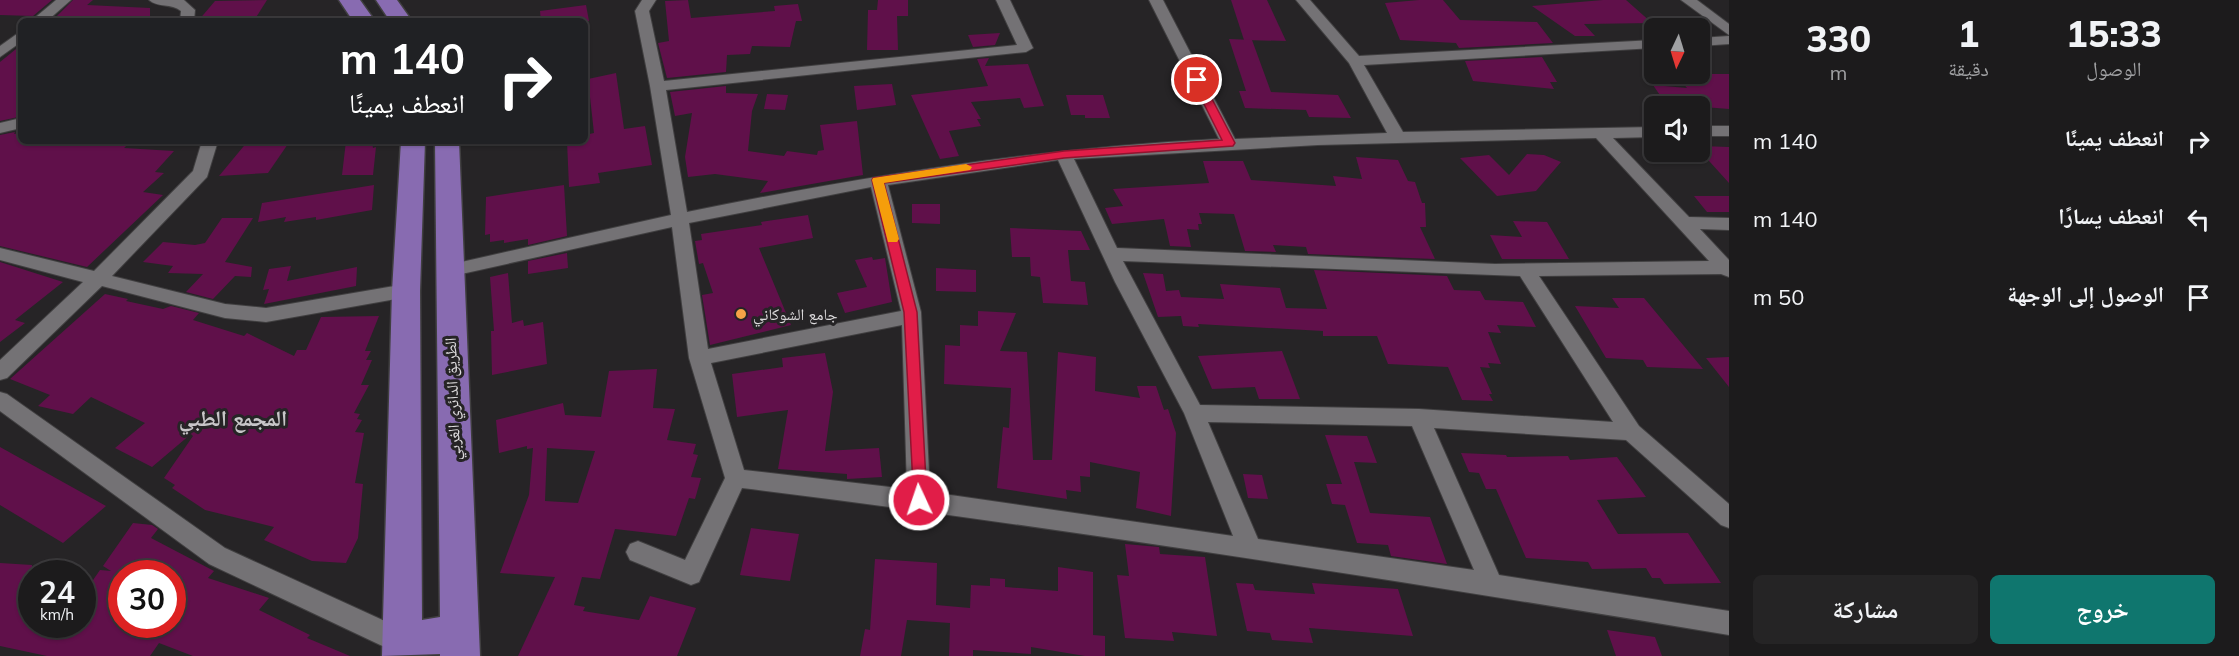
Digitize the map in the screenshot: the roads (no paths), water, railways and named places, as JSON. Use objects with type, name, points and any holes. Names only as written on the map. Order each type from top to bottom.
[{"type":"main road","points":[[349,0],[362,18]]},
{"type":"main road","points":[[386,0],[399,18]]},
{"type":"main road","points":[[413,144],[406,291],[402,649],[459,644]]},
{"type":"main road","name":"الطريق الدائري الغربي","points":[[447,144],[448,272],[459,644]]},
{"type":"street","points":[[42,18],[64,0]]},
{"type":"street","points":[[156,0],[178,2],[187,16],[200,0]]},
{"type":"street","points":[[638,552],[691,574],[736,478],[699,358],[658,86],[642,11],[649,0]]},
{"type":"street","points":[[658,86],[1026,48],[1003,0]]},
{"type":"street","points":[[1156,0],[1229,143]]},
{"type":"street","points":[[1303,0],[1355,61],[1397,136]]},
{"type":"street","points":[[1688,0],[1729,31]]},
{"type":"street","points":[[0,53],[18,38]]},
{"type":"street","points":[[1710,41],[1729,40]]},
{"type":"street","points":[[1355,61],[1644,45]]},
{"type":"street","points":[[0,128],[18,124]]},
{"type":"street","points":[[1710,131],[1729,131]]},
{"type":"street","points":[[448,272],[680,220],[878,180],[1064,155],[1229,143],[1397,136],[1644,132]]},
{"type":"street","points":[[1600,133],[1687,223],[1727,269]]},
{"type":"street","points":[[0,372],[99,278],[201,173],[209,144]]},
{"type":"street","points":[[1064,155],[1124,282],[1194,413],[1251,550]]},
{"type":"street","points":[[878,180],[911,316],[919,500]]},
{"type":"street","points":[[1687,223],[1729,224]]},
{"type":"street","points":[[0,254],[225,311],[266,315],[406,291]]},
{"type":"street","points":[[1112,254],[1526,271],[1727,269]]},
{"type":"street","points":[[1526,271],[1631,432],[1729,518]]},
{"type":"street","points":[[699,358],[911,316]]},
{"type":"street","points":[[0,400],[217,556],[402,649]]},
{"type":"street","points":[[1194,413],[1419,418],[1631,432]]},
{"type":"street","points":[[1419,418],[1492,585]]},
{"type":"street","points":[[736,478],[919,500],[1492,585],[1729,623]]},
{"type":"place","name":"جامع الشوكاني","points":[[741,314]]},
{"type":"district","name":"المجمع الطبي","points":[[233,418]]}]
